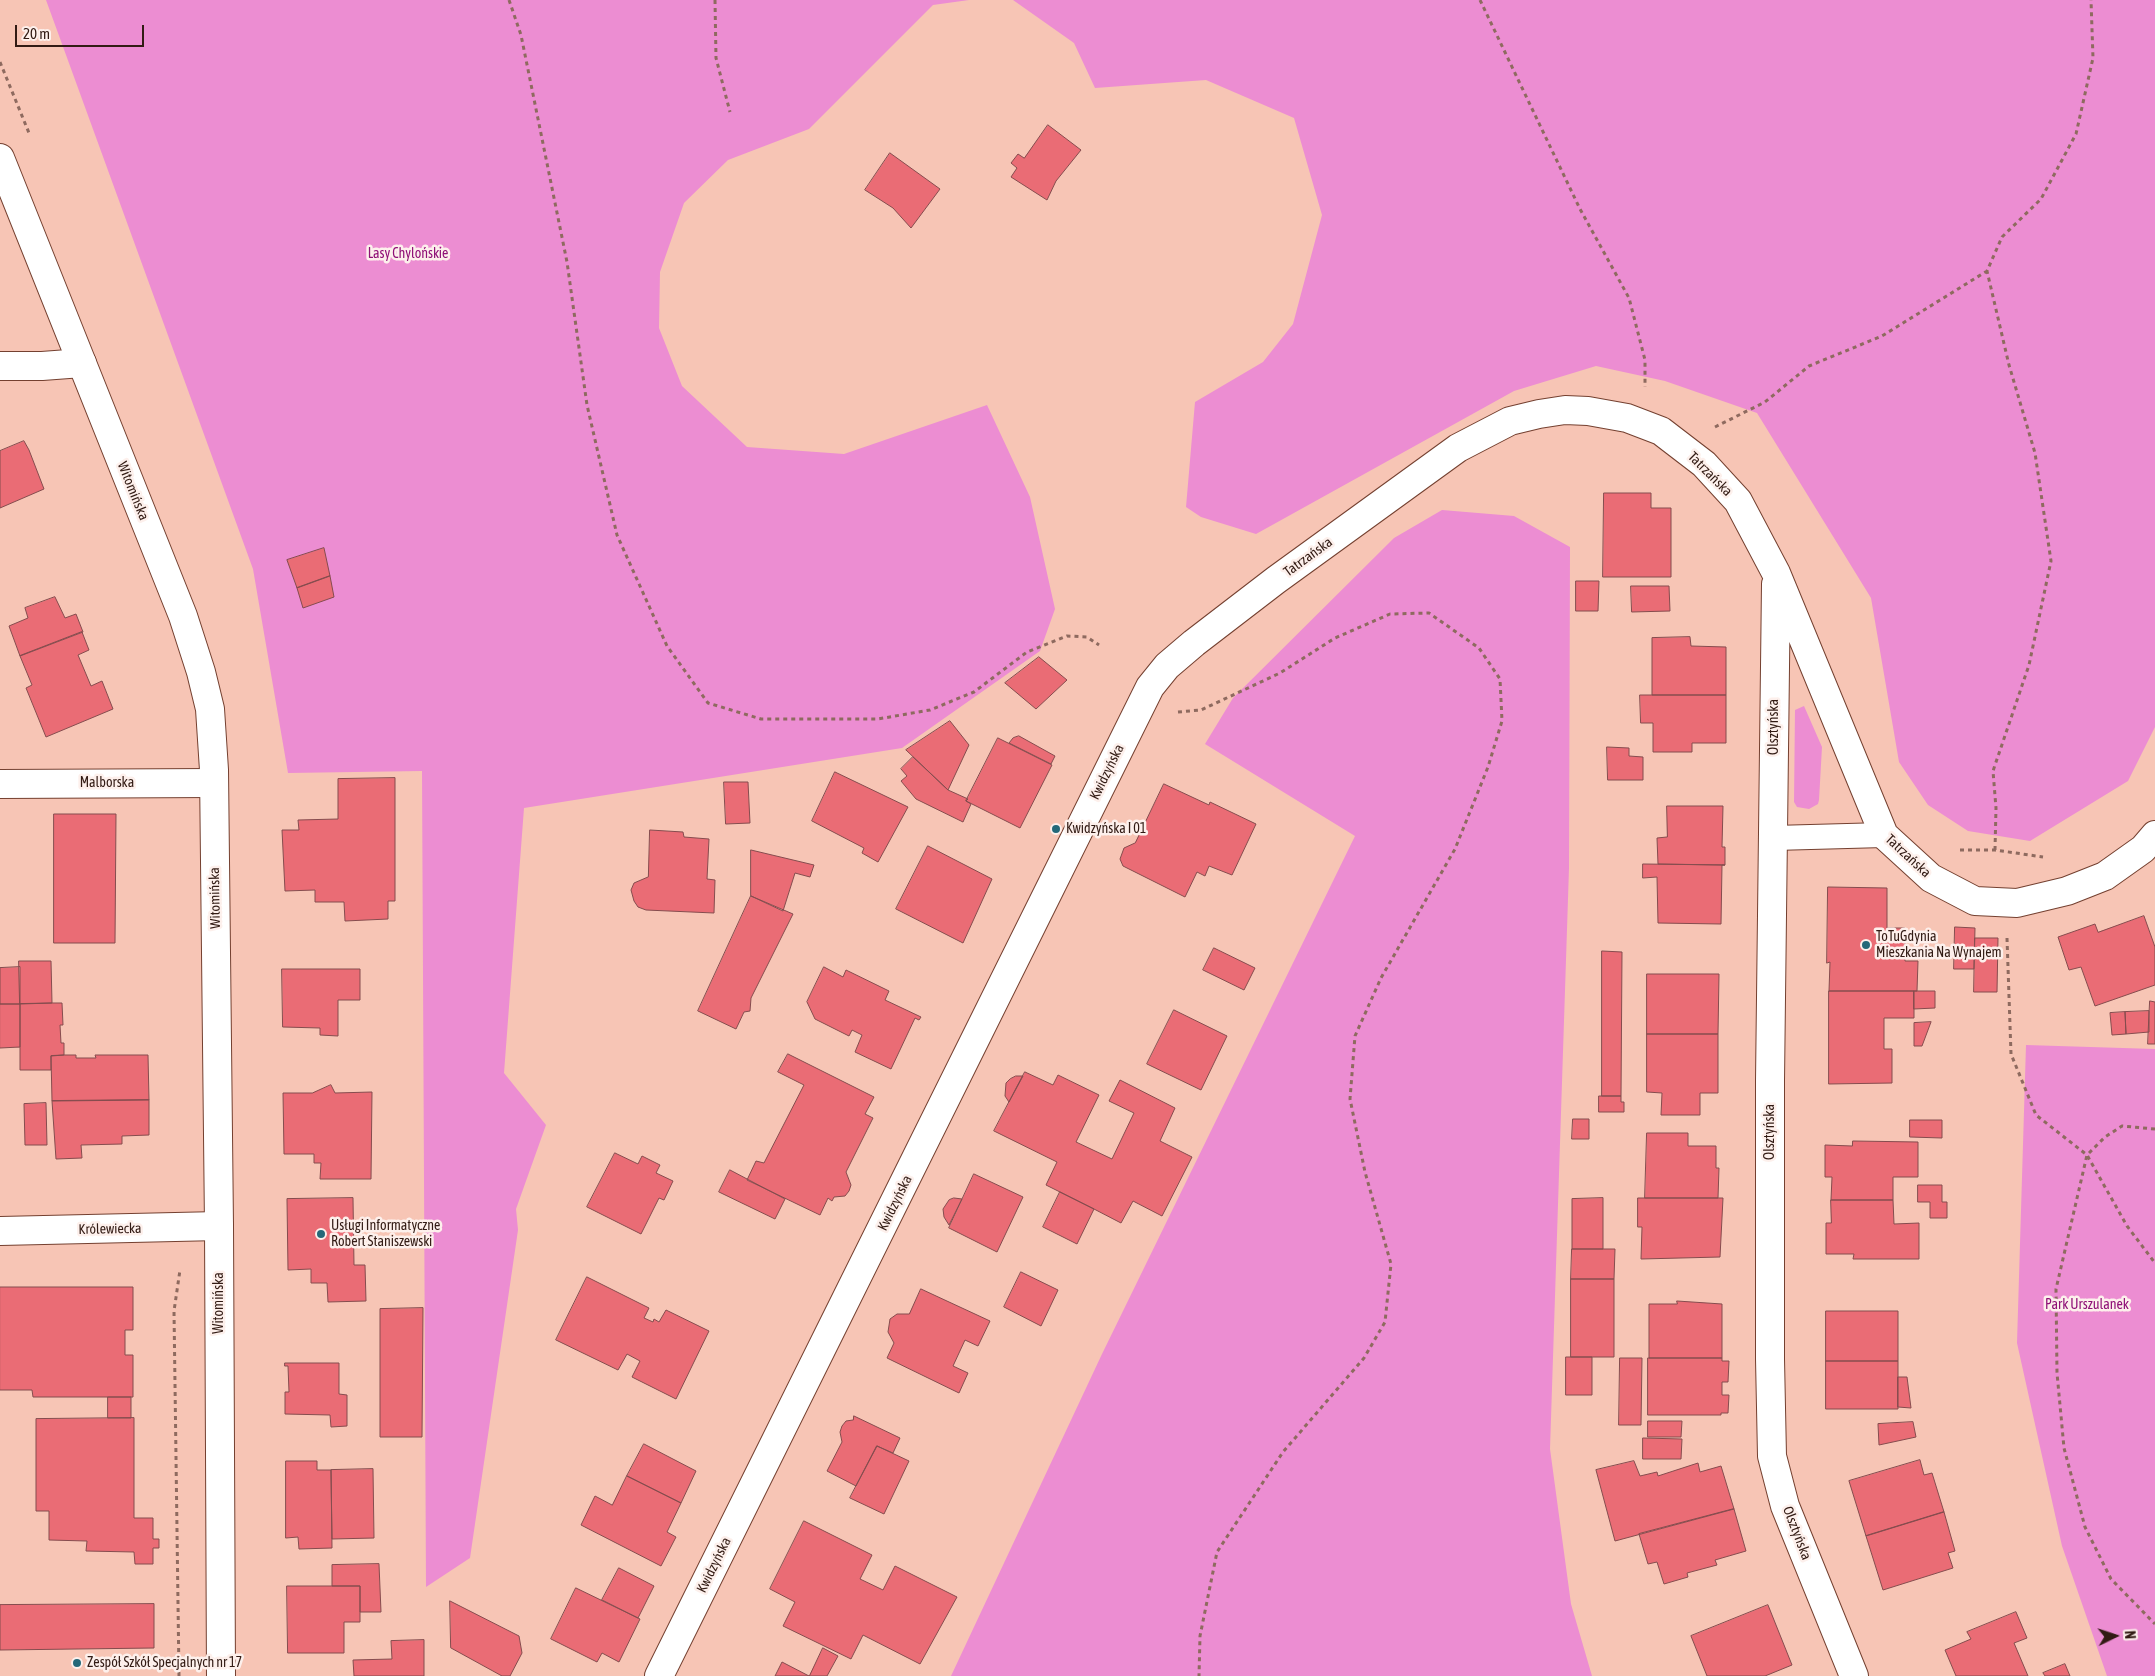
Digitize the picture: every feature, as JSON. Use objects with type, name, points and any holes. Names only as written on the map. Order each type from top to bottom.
[{"type":"street","name":"Witomińska","points":[[0,158],[183,616],[201,672],[210,709],[214,783],[219,1226],[221,1676]]},
{"type":"street","points":[[0,366],[42,366],[82,363]]},
{"type":"street","name":"Tatrzańska","points":[[1129,728],[1150,687],[1168,666],[1194,643],[1276,580],[1458,448],[1510,421],[1565,410],[1588,411],[1610,415],[1660,431],[1704,464],[1738,501],[1776,573],[1884,835],[1931,878],[1975,901],[2018,904],[2068,891],[2105,876],[2143,849],[2155,835]]},
{"type":"street","name":"Olsztyńska","points":[[1776,573],[1770,1080],[1772,1456],[1785,1506],[1854,1676]]},
{"type":"street","name":"Kwidzyńska","points":[[659,1676],[1129,728]]},
{"type":"street","name":"Malborska","points":[[0,784],[214,783]]},
{"type":"street","name":"Królewiecka","points":[[0,1231],[219,1226]]},
{"type":"lane","points":[[1774,838],[1884,835]]},
{"type":"path","points":[[509,0],[521,34],[567,262],[587,405],[617,535],[667,646],[708,703],[761,719],[878,719],[930,710],[974,692],[1027,652],[1067,636],[1087,637],[1099,645]]},
{"type":"path","points":[[715,0],[716,58],[730,112]]},
{"type":"path","points":[[1480,0],[1580,209],[1629,298],[1645,360],[1646,425]]},
{"type":"path","points":[[1675,441],[1723,424],[1748,411],[1764,402],[1809,366],[1882,336],[1987,271],[2002,237],[2041,199],[2076,134],[2093,58],[2091,0]]},
{"type":"path","points":[[1987,271],[2009,365],[2035,453],[2051,561],[2030,665],[1993,771],[1996,808],[1995,850]]},
{"type":"path","points":[[1174,712],[1201,710],[1219,702],[1280,673],[1335,638],[1390,614],[1429,613],[1479,648],[1500,679],[1502,721],[1488,768],[1455,848],[1381,978],[1355,1036],[1350,1099],[1366,1172],[1390,1264],[1385,1322],[1364,1358],[1283,1452],[1217,1552],[1200,1636],[1199,1676]]},
{"type":"path","points":[[2007,933],[2011,1054],[2036,1115],[2087,1155],[2127,1226],[2155,1263]]},
{"type":"path","points":[[2155,1129],[2122,1126],[2106,1137],[2087,1155],[2056,1289],[2058,1373],[2064,1448],[2085,1527],[2111,1579],[2155,1624]]},
{"type":"path","points":[[179,1676],[174,1311],[186,1227]]},
{"type":"green space","name":"Lasy Chylońskie","points":[[46,0],[969,0],[933,5],[809,129],[728,160],[684,203],[660,272],[659,328],[682,386],[747,447],[844,454],[987,405],[1030,497],[1055,609],[1040,651],[902,748],[524,808],[504,1073],[546,1125],[516,1209],[518,1230],[470,1558],[426,1587],[422,771],[288,773],[253,569]]},
{"type":"green space","points":[[1013,0],[2155,0],[2155,727],[2128,781],[2030,841],[1968,831],[1928,805],[1899,762],[1871,598],[1757,413],[1665,381],[1596,366],[1514,391],[1256,534],[1201,517],[1186,507],[1195,402],[1263,362],[1293,324],[1322,215],[1294,118],[1206,80],[1095,88],[1074,43]]},
{"type":"green space","points":[[1442,510],[1514,516],[1570,547],[1569,868],[1550,1449],[1571,1604],[1592,1676],[951,1676],[1102,1354],[1355,836],[1205,744],[1233,698],[1394,538]]},
{"type":"green space","points":[[1804,706],[1822,747],[1819,800],[1818,804],[1809,809],[1797,807],[1794,802],[1795,710]]},
{"type":"green space","name":"Park Urszulanek","points":[[2026,1045],[2155,1049],[2155,1676],[2107,1676],[2062,1546],[2017,1343]]},
{"type":"building","points":[[1048,125],[1081,150],[1056,181],[1047,200],[1011,177],[1017,168],[1011,163],[1018,154],[1024,158]]},
{"type":"building","points":[[890,153],[940,189],[911,228],[893,208],[865,190]]},
{"type":"building","points":[[24,441],[44,489],[0,508],[0,451]]},
{"type":"building","points":[[1604,493],[1651,493],[1651,508],[1671,508],[1671,577],[1603,577]]},
{"type":"building","points":[[324,548],[330,576],[297,588],[287,560]]},
{"type":"building","points":[[330,576],[334,597],[303,608],[297,588]]},
{"type":"building","points":[[1576,581],[1599,581],[1598,611],[1576,611]]},
{"type":"building","points":[[1631,586],[1669,586],[1670,611],[1632,612]]},
{"type":"building","points":[[55,597],[65,618],[76,614],[83,632],[20,656],[9,626],[28,618],[25,608]]},
{"type":"building","points":[[82,632],[89,650],[78,655],[91,686],[102,681],[113,709],[46,737],[26,688],[32,685],[20,656]]},
{"type":"building","points":[[1690,637],[1691,646],[1726,647],[1726,695],[1652,695],[1652,638]]},
{"type":"building","points":[[1039,657],[1067,680],[1036,709],[1005,683]]},
{"type":"building","points":[[1640,695],[1726,695],[1726,743],[1692,743],[1692,752],[1653,752],[1653,723],[1641,723]]},
{"type":"building","points":[[950,721],[969,745],[948,790],[906,750]]},
{"type":"building","points":[[1019,736],[1055,756],[1051,764],[1009,743],[1013,738]]},
{"type":"building","points":[[998,738],[1052,765],[1020,828],[966,801]]},
{"type":"building","points":[[1607,747],[1629,748],[1629,756],[1643,757],[1643,780],[1608,780]]},
{"type":"building","points":[[913,757],[948,790],[968,799],[966,801],[971,804],[963,822],[916,799],[901,781],[907,776],[901,769]]},
{"type":"building","points":[[835,772],[908,807],[878,862],[862,853],[864,848],[812,821]]},
{"type":"building","points":[[395,778],[395,901],[388,901],[388,919],[345,921],[344,902],[315,902],[315,890],[285,891],[282,830],[299,830],[298,820],[338,819],[338,779]]},
{"type":"building","points":[[724,782],[748,782],[750,823],[726,824]]},
{"type":"building","points":[[1164,784],[1209,805],[1210,802],[1256,824],[1232,875],[1209,866],[1205,876],[1197,872],[1185,897],[1123,866],[1120,859],[1124,848],[1135,843]]},
{"type":"building","points":[[1667,806],[1723,806],[1722,847],[1725,847],[1725,865],[1658,864],[1657,838],[1667,837]]},
{"type":"building","points":[[54,814],[116,814],[115,943],[54,943]]},
{"type":"building","points":[[650,830],[683,832],[684,837],[709,839],[707,879],[715,880],[714,913],[646,910],[638,907],[631,890],[634,883],[648,877]]},
{"type":"building","points":[[928,846],[992,879],[963,943],[896,909]]},
{"type":"building","points":[[751,850],[814,865],[810,877],[795,873],[783,911],[751,896]]},
{"type":"building","points":[[1643,864],[1725,865],[1722,865],[1721,924],[1658,923],[1657,877],[1643,878]]},
{"type":"building","name":"ToTuGdynia Mieszkania Na Wynajem","points":[[1828,887],[1887,888],[1887,928],[1905,928],[1905,961],[1918,961],[1917,991],[1829,991],[1830,962],[1827,963]]},
{"type":"building","points":[[751,896],[793,914],[751,998],[750,1011],[744,1012],[736,1029],[698,1011]]},
{"type":"building","points":[[2144,916],[2155,947],[2155,985],[2095,1006],[2081,967],[2069,970],[2058,937],[2095,924],[2098,932]]},
{"type":"building","points":[[1955,927],[1975,928],[1974,969],[1954,969]]},
{"type":"building","points":[[1975,938],[1998,938],[1997,992],[1974,992]]},
{"type":"building","points":[[1214,948],[1255,968],[1244,990],[1203,970]]},
{"type":"building","points":[[1602,951],[1622,952],[1621,1096],[1602,1096]]},
{"type":"building","points":[[19,961],[51,961],[52,1003],[20,1004]]},
{"type":"building","points":[[20,967],[20,1004],[0,1004],[0,968]]},
{"type":"building","points":[[824,967],[843,977],[846,970],[889,991],[885,1000],[921,1017],[919,1020],[915,1018],[891,1069],[855,1052],[862,1035],[852,1030],[849,1036],[815,1019],[807,1002]]},
{"type":"building","points":[[282,969],[360,969],[360,1000],[338,1000],[338,1036],[320,1035],[320,1028],[283,1027]]},
{"type":"building","points":[[1647,974],[1719,974],[1718,1034],[1647,1034]]},
{"type":"building","points":[[1829,991],[1914,991],[1914,1018],[1884,1018],[1884,1049],[1892,1049],[1892,1083],[1829,1084]]},
{"type":"building","points":[[1914,991],[1935,991],[1935,1008],[1914,1009]]},
{"type":"building","points":[[2150,1001],[2155,1002],[2155,1044],[2148,1044]]},
{"type":"building","points":[[62,1003],[63,1025],[60,1025],[61,1043],[64,1043],[64,1055],[51,1056],[51,1070],[20,1070],[20,1004]]},
{"type":"building","points":[[0,1004],[20,1004],[20,1047],[0,1048]]},
{"type":"building","points":[[1174,1010],[1227,1036],[1201,1090],[1147,1064]]},
{"type":"building","points":[[2149,1011],[2149,1032],[2126,1034],[2125,1012]]},
{"type":"building","points":[[2125,1012],[2126,1034],[2112,1035],[2110,1013]]},
{"type":"building","points":[[1931,1022],[1922,1046],[1914,1046],[1914,1023]]},
{"type":"building","points":[[1647,1034],[1718,1034],[1718,1093],[1700,1093],[1700,1115],[1661,1115],[1662,1093],[1647,1092]]},
{"type":"building","points":[[788,1054],[874,1097],[865,1114],[873,1118],[846,1172],[851,1185],[849,1191],[845,1196],[834,1197],[832,1201],[828,1198],[820,1215],[747,1180],[756,1161],[764,1163],[804,1085],[778,1072]]},
{"type":"building","points":[[76,1055],[76,1058],[96,1058],[95,1055],[148,1055],[149,1100],[52,1101],[51,1056]]},
{"type":"building","points":[[1025,1072],[1053,1085],[1058,1075],[1099,1095],[1076,1142],[1112,1159],[1134,1113],[1109,1101],[1120,1080],[1175,1108],[1160,1141],[1192,1157],[1162,1216],[1133,1201],[1121,1223],[1046,1185],[1057,1162],[994,1131]]},
{"type":"building","points":[[1016,1076],[1023,1076],[1009,1102],[1005,1096],[1006,1083]]},
{"type":"building","points":[[331,1085],[335,1093],[372,1092],[371,1179],[320,1179],[321,1163],[314,1163],[314,1154],[284,1154],[283,1093],[312,1093]]},
{"type":"building","points":[[1599,1096],[1621,1096],[1621,1102],[1624,1102],[1624,1112],[1599,1112]]},
{"type":"building","points":[[149,1100],[149,1135],[122,1136],[122,1144],[81,1145],[82,1158],[56,1159],[52,1101]]},
{"type":"building","points":[[46,1103],[47,1145],[25,1145],[24,1104]]},
{"type":"building","points":[[1573,1119],[1589,1119],[1589,1139],[1572,1139]]},
{"type":"building","points":[[1910,1120],[1942,1120],[1942,1138],[1910,1137]]},
{"type":"building","points":[[1647,1133],[1688,1133],[1688,1146],[1716,1146],[1716,1168],[1719,1168],[1718,1198],[1645,1198]]},
{"type":"building","points":[[1853,1141],[1918,1142],[1918,1177],[1893,1177],[1893,1200],[1831,1200],[1832,1177],[1825,1177],[1825,1145],[1852,1146]]},
{"type":"building","points":[[615,1153],[638,1164],[642,1156],[660,1165],[656,1173],[673,1181],[664,1200],[659,1198],[641,1234],[587,1207]]},
{"type":"building","points":[[730,1170],[785,1199],[775,1219],[719,1192]]},
{"type":"building","points":[[974,1174],[1023,1197],[997,1252],[949,1228]]},
{"type":"building","points":[[1918,1185],[1942,1185],[1942,1202],[1947,1202],[1947,1218],[1930,1218],[1930,1202],[1918,1202]]},
{"type":"building","points":[[1060,1192],[1094,1209],[1077,1244],[1043,1227]]},
{"type":"building","points":[[353,1198],[354,1265],[365,1265],[366,1301],[328,1302],[327,1283],[311,1283],[311,1269],[288,1270],[287,1199]]},
{"type":"building","points":[[954,1198],[962,1199],[949,1225],[944,1217],[943,1209],[949,1200]]},
{"type":"building","points":[[1603,1198],[1603,1249],[1572,1249],[1572,1199]]},
{"type":"building","points":[[1638,1198],[1723,1198],[1720,1257],[1641,1259],[1642,1227],[1638,1227]]},
{"type":"building","points":[[1831,1200],[1893,1200],[1894,1224],[1919,1223],[1919,1259],[1853,1259],[1854,1254],[1826,1254],[1826,1223],[1831,1223]]},
{"type":"building","points":[[1572,1249],[1615,1249],[1614,1279],[1571,1279]]},
{"type":"building","points":[[1021,1272],[1058,1290],[1041,1326],[1004,1307]]},
{"type":"building","points":[[587,1277],[649,1308],[644,1318],[653,1322],[654,1319],[659,1322],[666,1310],[709,1331],[676,1399],[632,1377],[640,1361],[627,1354],[618,1370],[556,1340]]},
{"type":"building","points":[[1571,1279],[1614,1279],[1614,1357],[1571,1357]]},
{"type":"building","points":[[0,1287],[133,1287],[133,1330],[125,1330],[125,1355],[133,1355],[133,1397],[33,1397],[32,1390],[0,1390]]},
{"type":"building","points":[[921,1289],[990,1321],[978,1346],[965,1340],[953,1366],[968,1373],[959,1393],[887,1358],[894,1343],[888,1332],[890,1319],[897,1314],[909,1314]]},
{"type":"building","points":[[1677,1301],[1722,1304],[1722,1358],[1649,1358],[1649,1304],[1677,1304]]},
{"type":"building","points":[[423,1308],[422,1437],[380,1437],[380,1309]]},
{"type":"building","points":[[1826,1311],[1898,1311],[1898,1361],[1826,1361]]},
{"type":"building","points":[[1566,1357],[1592,1357],[1592,1395],[1566,1395]]},
{"type":"building","points":[[1620,1358],[1642,1358],[1641,1425],[1619,1425]]},
{"type":"building","points":[[1648,1358],[1722,1358],[1722,1361],[1729,1361],[1728,1382],[1722,1382],[1722,1395],[1729,1395],[1728,1413],[1721,1413],[1721,1415],[1648,1415]]},
{"type":"building","points":[[1826,1361],[1898,1361],[1898,1409],[1826,1409]]},
{"type":"building","points":[[285,1363],[339,1363],[339,1394],[347,1395],[347,1426],[331,1427],[330,1415],[285,1414],[285,1392],[289,1392],[288,1366],[285,1366]]},
{"type":"building","points":[[1898,1377],[1907,1377],[1911,1408],[1898,1407]]},
{"type":"building","points":[[108,1397],[131,1397],[131,1418],[108,1418]]},
{"type":"building","points":[[854,1416],[900,1438],[893,1453],[877,1446],[856,1486],[827,1471],[842,1442],[840,1432],[842,1426],[846,1421],[853,1420]]},
{"type":"building","points":[[134,1418],[134,1518],[153,1518],[153,1539],[159,1539],[159,1548],[153,1548],[153,1564],[135,1564],[134,1552],[86,1551],[87,1541],[49,1540],[49,1511],[36,1511],[36,1419]]},
{"type":"building","points":[[1648,1421],[1682,1421],[1681,1437],[1648,1437]]},
{"type":"building","points":[[1913,1422],[1916,1437],[1879,1445],[1878,1424]]},
{"type":"building","points":[[1643,1438],[1682,1439],[1681,1459],[1643,1459]]},
{"type":"building","points":[[644,1444],[696,1471],[681,1503],[627,1476]]},
{"type":"building","points":[[877,1446],[909,1461],[884,1514],[850,1498]]},
{"type":"building","points":[[1920,1460],[1924,1475],[1932,1473],[1944,1512],[1866,1536],[1849,1481]]},
{"type":"building","points":[[286,1461],[317,1461],[317,1470],[331,1470],[332,1548],[299,1549],[298,1537],[286,1538]]},
{"type":"building","points":[[1634,1461],[1640,1476],[1657,1472],[1658,1476],[1698,1463],[1700,1472],[1721,1466],[1734,1509],[1615,1541],[1596,1470]]},
{"type":"building","points":[[373,1469],[374,1538],[332,1539],[331,1470]]},
{"type":"building","points":[[627,1476],[681,1503],[667,1532],[676,1537],[661,1566],[581,1525],[595,1496],[612,1505]]},
{"type":"building","points":[[1734,1509],[1746,1551],[1715,1560],[1717,1565],[1687,1573],[1688,1577],[1664,1584],[1657,1562],[1648,1564],[1639,1534]]},
{"type":"building","points":[[1944,1512],[1955,1551],[1948,1553],[1953,1568],[1883,1590],[1866,1536]]},
{"type":"building","points":[[804,1521],[872,1555],[860,1579],[883,1590],[895,1566],[957,1597],[920,1664],[863,1635],[851,1659],[783,1626],[795,1602],[770,1589]]},
{"type":"building","points":[[379,1564],[381,1612],[360,1612],[360,1586],[332,1586],[332,1565]]},
{"type":"building","points":[[619,1568],[654,1586],[638,1618],[602,1600]]},
{"type":"building","points":[[287,1586],[360,1586],[360,1622],[344,1622],[344,1653],[288,1653]]},
{"type":"building","points":[[576,1588],[640,1619],[619,1662],[602,1653],[597,1662],[551,1639]]},
{"type":"building","points":[[450,1601],[519,1636],[522,1653],[510,1676],[502,1676],[451,1648]]},
{"type":"building","points":[[154,1604],[154,1648],[0,1650],[0,1605]]},
{"type":"building","points":[[1768,1605],[1792,1665],[1765,1676],[1707,1676],[1691,1636]]},
{"type":"building","points":[[2016,1612],[2027,1638],[2014,1643],[2028,1676],[1956,1676],[1945,1650],[1971,1639],[1967,1632]]},
{"type":"building","points":[[424,1640],[424,1676],[354,1676],[353,1660],[392,1659],[391,1641]]},
{"type":"building","points":[[823,1648],[838,1656],[827,1676],[809,1676]]},
{"type":"building","points":[[782,1662],[809,1676],[775,1676]]},
{"type":"building","points":[[2065,1664],[2070,1676],[2045,1676],[2043,1673]]},
{"type":"place","name":"Kwidzyńska I 01","points":[[1056,829]]},
{"type":"place","name":"ToTuGdynia Mieszkania Na Wynajem","points":[[1866,945]]},
{"type":"place","name":"Usługi Informatyczne Robert Staniszewski","points":[[321,1234]]},
{"type":"place","name":"Zespół Szkół Specjalnych nr 17","points":[[77,1663]]}]
